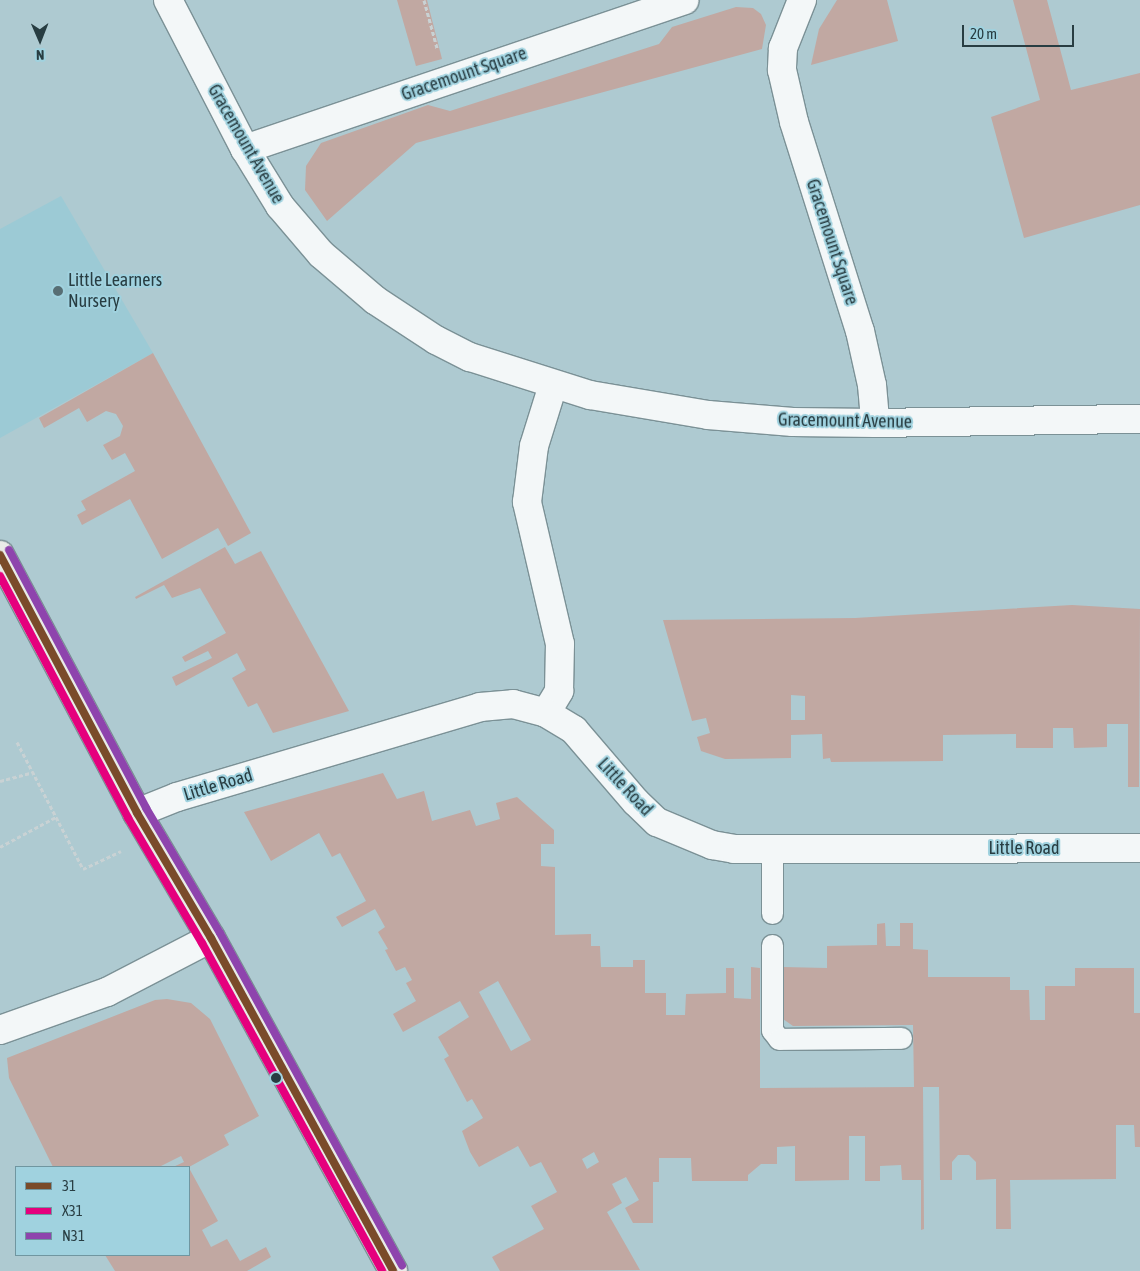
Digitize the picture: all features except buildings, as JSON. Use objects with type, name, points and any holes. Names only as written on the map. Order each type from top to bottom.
[{"type":"street","name":"Gracemount Avenue","points":[[168,0],[245,149],[280,206],[321,254],[375,300],[436,340],[470,357],[554,385],[634,405],[708,415],[793,422],[875,423],[1140,419]]},
{"type":"street","name":"Gracemount Square","points":[[245,149],[684,0]]},
{"type":"street","name":"Gracemount Square","points":[[798,2],[783,48],[782,70],[794,122],[860,331],[872,385],[875,423]]},
{"type":"street","points":[[546,713],[559,691],[560,644],[527,502],[534,446],[554,385]]},
{"type":"street","points":[[0,555],[144,824],[211,938],[393,1271]]},
{"type":"street","name":"Little Road","points":[[144,824],[177,798],[480,707],[513,704],[546,713],[574,730],[636,802],[658,822],[712,845],[772,849],[1140,848]]},
{"type":"street","points":[[0,1030],[107,992],[211,938]]},
{"type":"lane","points":[[772,849],[772,913]]},
{"type":"lane","points":[[772,946],[772,1030],[779,1039],[901,1038]]},
{"type":"path","points":[[424,0],[445,80]]},
{"type":"path","points":[[17,742],[84,870],[144,824]]},
{"type":"path","points":[[0,781],[33,772]]},
{"type":"path","points":[[0,847],[56,817]]},
{"type":"shaded area","points":[[397,0],[427,0],[442,59],[416,66]]},
{"type":"shaded area","points":[[837,0],[887,0],[898,41],[811,65],[819,29]]},
{"type":"shaded area","points":[[1013,0],[1047,0],[1071,90],[1140,73],[1140,205],[1024,238],[991,117],[1040,100]]},
{"type":"shaded area","points":[[736,7],[753,8],[761,14],[766,25],[762,49],[416,143],[327,221],[305,190],[306,166],[321,143],[428,105],[450,111],[659,44],[672,27]]},
{"type":"shaded area","name":"Little Learners Nursery","points":[[61,196],[153,353],[0,438],[0,229]]},
{"type":"shaded area","points":[[153,353],[251,533],[228,546],[218,528],[162,559],[130,499],[82,525],[77,515],[86,510],[81,501],[135,471],[125,453],[112,460],[103,445],[120,436],[123,426],[116,414],[106,411],[87,422],[79,408],[44,428],[39,418]]},
{"type":"shaded area","points":[[225,547],[235,564],[261,551],[349,711],[273,733],[257,703],[248,707],[232,678],[246,670],[237,653],[176,686],[172,677],[212,658],[208,651],[185,662],[182,657],[226,633],[200,588],[172,598],[164,585],[136,599],[135,597]]},
{"type":"shaded area","points":[[1072,605],[1140,609],[1139,787],[1128,787],[1128,724],[1107,724],[1107,747],[1074,748],[1073,728],[1053,728],[1053,748],[1016,748],[1016,734],[943,735],[943,761],[831,762],[830,758],[823,759],[822,734],[791,735],[791,758],[725,759],[701,751],[697,737],[710,733],[706,718],[692,721],[663,620],[855,618]],"holes":[[[791,695],[805,696],[805,720],[791,720]]]},
{"type":"shaded area","points":[[383,773],[397,799],[424,791],[432,821],[470,810],[476,826],[500,819],[496,803],[517,797],[554,830],[554,844],[541,844],[541,866],[555,867],[555,935],[591,934],[591,946],[600,946],[601,967],[633,967],[633,960],[645,960],[645,993],[666,993],[666,1015],[685,1015],[686,994],[726,993],[726,968],[734,968],[734,998],[751,999],[751,967],[760,968],[760,1088],[914,1087],[913,1025],[793,1026],[783,1019],[783,967],[827,968],[827,946],[877,945],[877,924],[885,923],[886,946],[900,946],[900,923],[913,923],[913,949],[928,950],[928,977],[1010,977],[1010,990],[1029,990],[1030,1020],[1045,1020],[1045,986],[1075,986],[1075,968],[1134,968],[1134,1013],[1140,1013],[1140,1147],[1135,1147],[1134,1125],[1116,1125],[1116,1179],[1010,1180],[1011,1229],[996,1229],[996,1179],[976,1180],[976,1162],[969,1155],[958,1155],[952,1162],[952,1180],[940,1180],[939,1087],[923,1087],[924,1229],[921,1230],[921,1180],[902,1180],[901,1165],[880,1166],[880,1181],[865,1181],[865,1136],[849,1136],[849,1180],[795,1181],[795,1146],[777,1147],[777,1164],[761,1164],[748,1175],[748,1181],[692,1181],[691,1158],[659,1158],[659,1182],[653,1182],[653,1223],[633,1223],[625,1208],[639,1200],[626,1177],[612,1184],[622,1203],[607,1212],[640,1270],[500,1271],[492,1257],[544,1229],[531,1206],[557,1192],[541,1162],[530,1167],[518,1146],[479,1167],[470,1152],[462,1131],[483,1118],[472,1099],[467,1102],[444,1059],[449,1056],[438,1037],[469,1017],[460,1001],[403,1032],[393,1014],[416,1001],[406,983],[412,980],[405,967],[396,971],[385,950],[388,949],[378,932],[385,927],[375,909],[342,927],[336,917],[366,901],[340,853],[332,857],[319,833],[271,861],[244,812]],"holes":[[[498,981],[531,1040],[511,1051],[479,992]],[[594,1152],[599,1162],[587,1169],[582,1159]]]},
{"type":"shaded area","points":[[167,999],[191,1003],[210,1019],[259,1116],[224,1135],[229,1145],[190,1166],[175,1166],[184,1162],[181,1156],[161,1166],[53,1166],[9,1078],[7,1058],[155,1000]]},
{"type":"shaded area","points":[[190,1170],[218,1221],[202,1230],[211,1247],[227,1239],[240,1261],[266,1247],[271,1257],[247,1271],[115,1271],[106,1256],[190,1256]]},
{"type":"transit line","name":"N31","points":[[9,550],[146,808],[220,933],[402,1266]]},
{"type":"transit line","name":"31","points":[[0,555],[137,813],[211,938],[393,1271]]},
{"type":"transit line","name":"X31","points":[[0,576],[128,818],[202,943],[382,1271]]},
{"type":"place","name":"Little Learners Nursery","points":[[58,291]]}]
